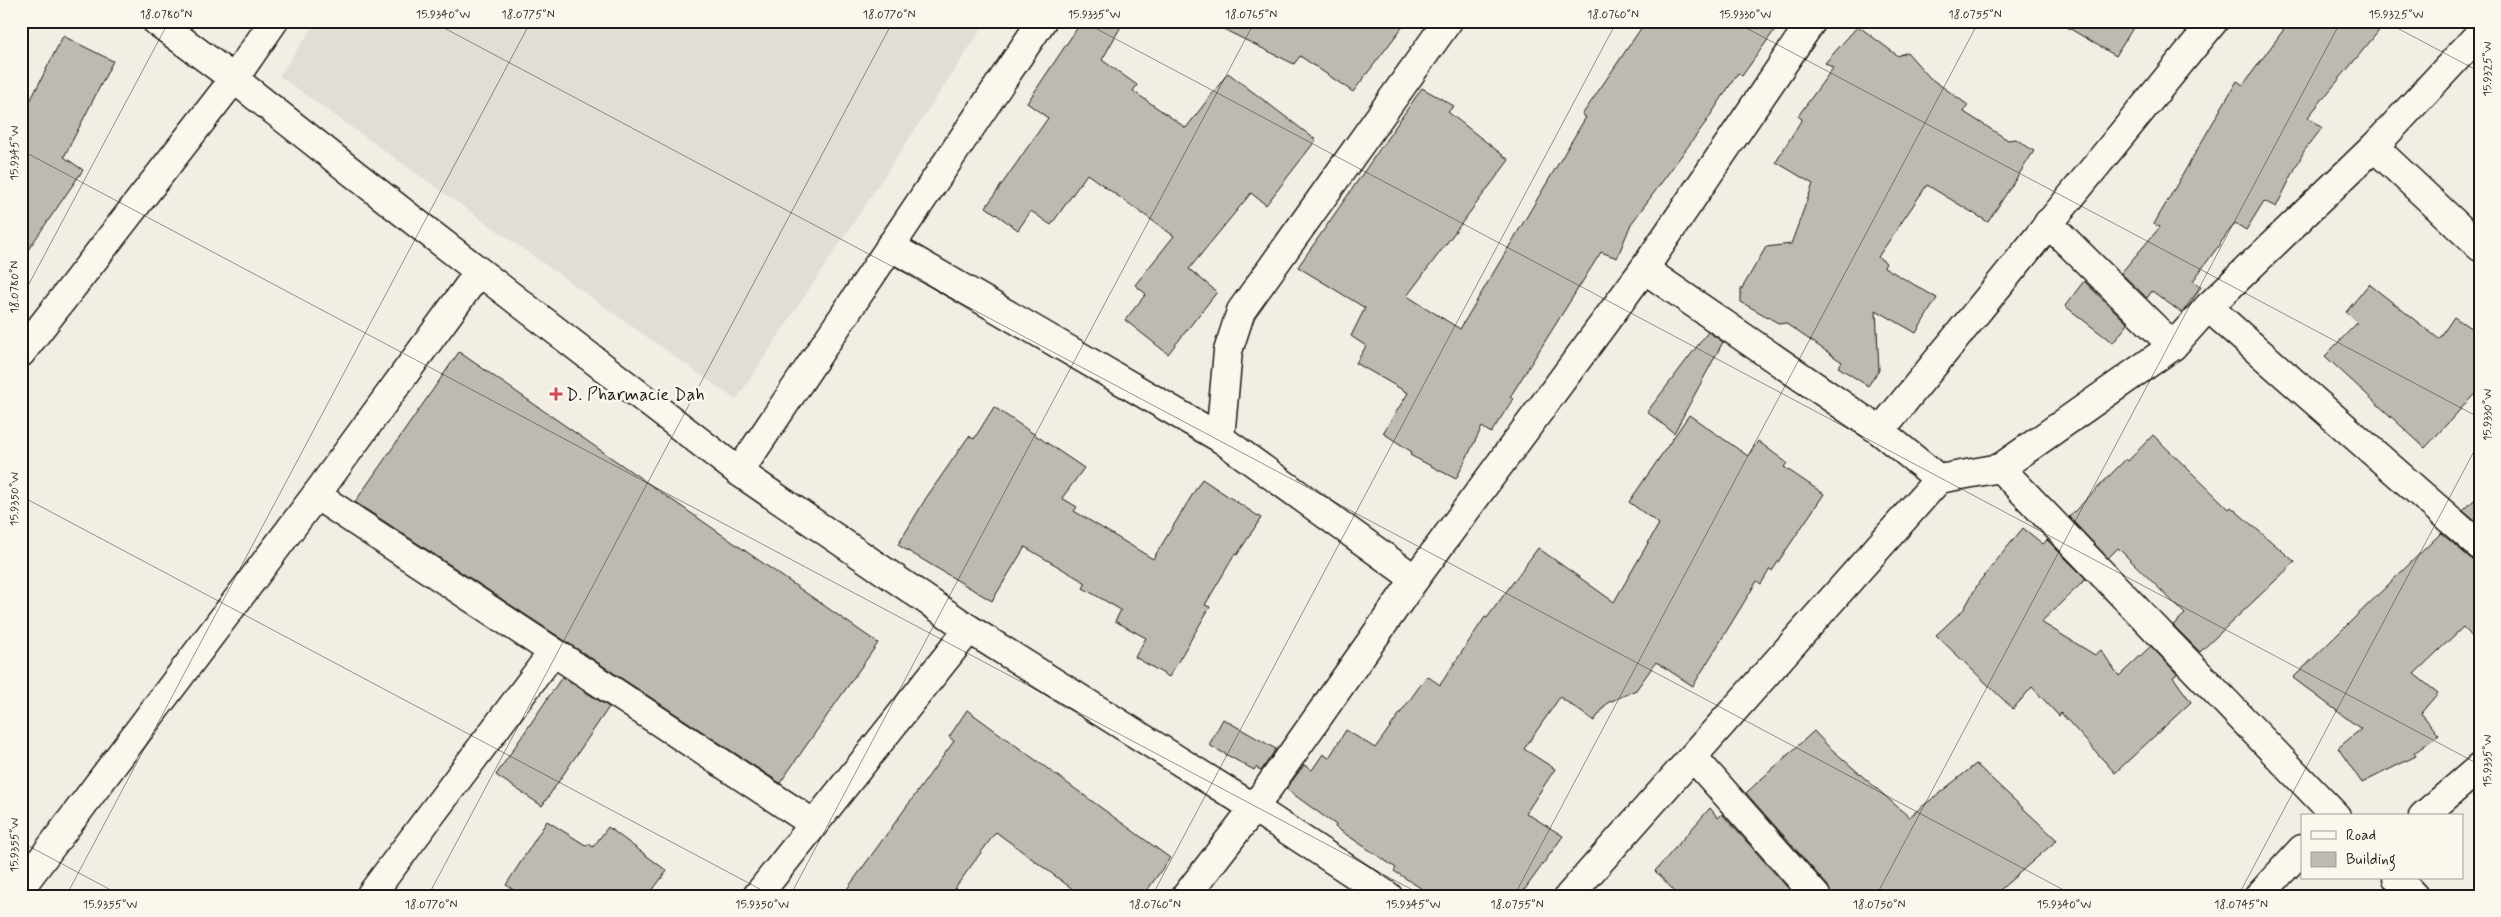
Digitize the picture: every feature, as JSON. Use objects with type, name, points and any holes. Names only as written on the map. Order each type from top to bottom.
[{"type":"street","points":[[156,21],[234,79],[479,272],[739,472],[969,629],[1254,808],[1388,896]]},
{"type":"street","points":[[25,338],[234,79],[274,21]]},
{"type":"street","points":[[739,472],[1042,21]]},
{"type":"street","points":[[1220,438],[1228,351],[1241,312],[1448,21]]},
{"type":"street","points":[[1186,896],[1254,808],[1415,579],[1644,269],[1812,21]]},
{"type":"street","points":[[1880,431],[2214,21]]},
{"type":"street","points":[[1568,896],[1939,479],[2000,468],[2173,346],[2208,307],[2374,147],[2480,33]]},
{"type":"street","points":[[2374,147],[2480,247]]},
{"type":"street","points":[[2048,223],[2173,346]]},
{"type":"street","points":[[890,246],[1220,438],[1415,579]]},
{"type":"street","points":[[1644,269],[1880,431],[1939,479]]},
{"type":"street","points":[[21,887],[316,495],[479,272]]},
{"type":"street","points":[[2208,307],[2480,546]]},
{"type":"street","points":[[2000,468],[2334,814]]},
{"type":"street","points":[[316,495],[814,824]]},
{"type":"street","points":[[757,896],[969,629]]},
{"type":"street","points":[[370,896],[552,652]]},
{"type":"street","points":[[1693,757],[1816,896]]},
{"type":"street","points":[[2424,814],[2480,767]]},
{"type":"street","points":[[2259,896],[2301,850]]},
{"type":"street","points":[[2399,880],[2414,896]]},
{"type":"shaded area","points":[[317,21],[987,21],[736,400],[279,76]]},
{"type":"building","points":[[1082,21],[1124,21],[1102,60],[1137,85],[1133,91],[1186,128],[1228,73],[1316,140],[1266,205],[1251,193],[1189,269],[1217,292],[1168,354],[1125,320],[1146,294],[1135,285],[1174,236],[1087,174],[1051,225],[1031,211],[1018,230],[986,207],[1048,118],[1027,103]]},
{"type":"building","points":[[1207,21],[1407,21],[1353,92],[1300,56],[1294,64]]},
{"type":"building","points":[[1646,21],[1781,21],[1742,76],[1738,73],[1706,122],[1631,224],[1617,258],[1601,252],[1510,397],[1513,399],[1491,433],[1482,427],[1456,479],[1410,455],[1412,452],[1383,433],[1408,393],[1356,363],[1366,346],[1351,336],[1365,308],[1298,267],[1422,88],[1454,106],[1448,112],[1509,160],[1407,296],[1460,329],[1586,117],[1582,115]]},
{"type":"building","points":[[2057,21],[2137,21],[2116,56]]},
{"type":"building","points":[[2290,21],[2387,21],[2308,117],[2322,128],[2304,151],[2276,207],[2264,201],[2246,230],[2235,223],[2193,281],[2201,287],[2182,313],[2152,291],[2147,298],[2121,273],[2160,227],[2154,224],[2237,81],[2243,85]]},
{"type":"building","points":[[1858,26],[1898,56],[1907,52],[1930,78],[1968,105],[1964,112],[2008,140],[2016,139],[2034,151],[1988,222],[1927,185],[1878,257],[1886,263],[1884,267],[1937,298],[1916,333],[1876,310],[1879,370],[1868,386],[1838,367],[1842,362],[1785,323],[1780,324],[1741,302],[1741,290],[1766,247],[1791,244],[1813,184],[1776,162],[1802,119],[1798,116],[1833,68],[1825,63]]},
{"type":"building","points":[[63,36],[113,61],[64,157],[83,170],[21,260],[21,119]]},
{"type":"building","points":[[2084,281],[2128,324],[2113,343],[2065,306]]},
{"type":"building","points":[[2369,284],[2439,339],[2454,317],[2480,334],[2480,388],[2425,448],[2325,356],[2357,323],[2346,312]]},
{"type":"building","points":[[1708,332],[1723,342],[1674,433],[1647,412]]},
{"type":"building","points":[[459,352],[878,643],[780,783],[355,502]]},
{"type":"building","points":[[994,407],[1084,468],[1062,498],[1077,507],[1074,511],[1153,559],[1202,479],[1261,518],[1237,555],[1235,554],[1205,605],[1210,607],[1169,677],[1135,657],[1146,638],[1115,621],[1121,610],[1083,588],[1086,583],[1025,547],[992,601],[898,545],[926,498],[969,436],[974,439]]},
{"type":"building","points":[[1689,415],[1748,456],[1758,441],[1787,463],[1784,467],[1824,494],[1772,571],[1770,569],[1761,584],[1757,581],[1693,686],[1656,662],[1636,690],[1607,703],[1594,721],[1560,697],[1524,749],[1555,769],[1526,813],[1563,836],[1520,896],[1433,896],[1394,871],[1396,868],[1335,827],[1336,825],[1286,789],[1304,765],[1312,770],[1323,754],[1329,758],[1346,730],[1375,748],[1427,676],[1440,685],[1485,617],[1487,618],[1538,548],[1614,602],[1659,524],[1629,502]]},
{"type":"building","points":[[2153,435],[2229,509],[2231,507],[2295,562],[2200,652],[2173,625],[2185,614],[2118,548],[2108,558],[2069,517],[2126,459],[2128,461]]},
{"type":"building","points":[[2480,494],[2480,525],[2463,511]]},
{"type":"building","points":[[2023,528],[2043,544],[2047,540],[2086,579],[2041,622],[2095,655],[2101,650],[2119,676],[2151,646],[2177,674],[2173,677],[2191,702],[2115,773],[2061,713],[2059,716],[2032,687],[2013,709],[1936,635],[1964,609],[1979,582]]},
{"type":"building","points":[[2441,533],[2470,558],[2480,561],[2480,645],[2463,627],[2414,674],[2438,693],[2421,713],[2439,735],[2414,753],[2416,756],[2362,783],[2338,748],[2361,729],[2293,678]]},
{"type":"building","points":[[562,677],[609,707],[542,806],[496,775]]},
{"type":"building","points":[[967,710],[1170,858],[1143,896],[1082,896],[996,832],[949,896],[842,896],[954,741],[949,737]]},
{"type":"building","points":[[1223,719],[1276,749],[1261,771],[1256,767],[1254,770],[1209,745]]},
{"type":"building","points":[[1814,731],[1828,746],[1909,817],[1976,764],[2057,840],[1993,896],[1831,896],[1828,886],[1746,793]]},
{"type":"building","points":[[1710,808],[1718,818],[1722,814],[1795,896],[1679,896],[1655,871]]},
{"type":"building","points":[[547,821],[587,846],[589,844],[593,847],[608,827],[667,871],[648,896],[523,896],[506,885]]},
{"type":"place","name":"D. Pharmacie Dah","points":[[556,394]]}]
